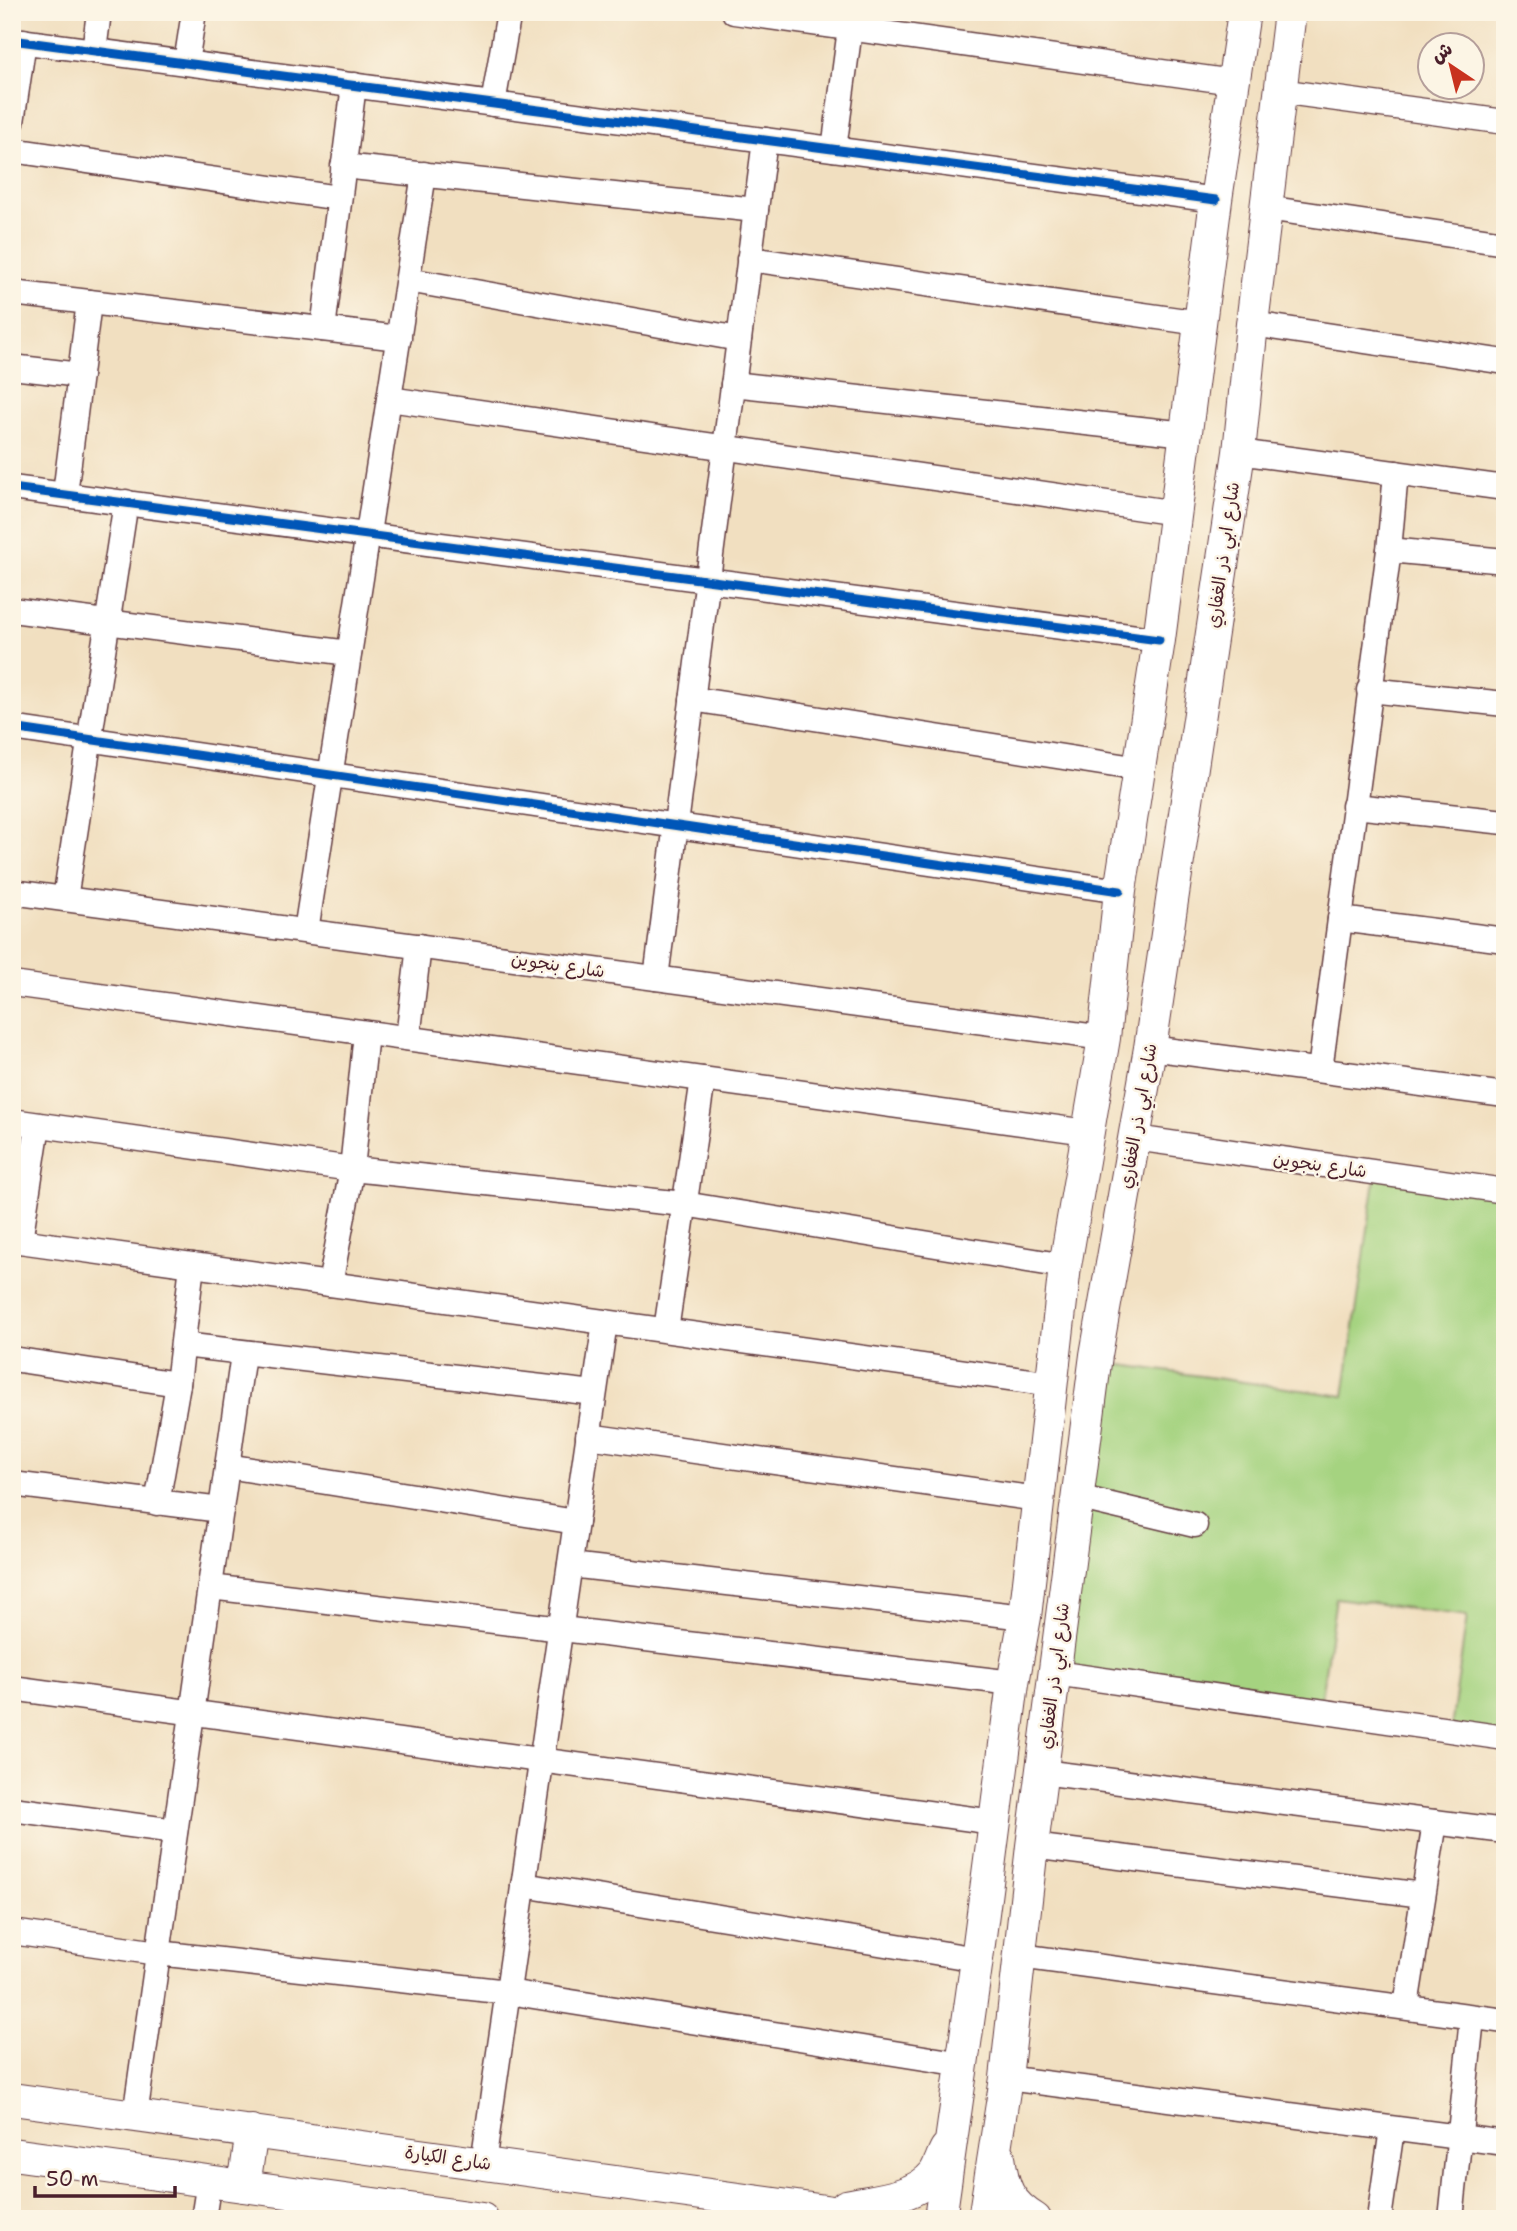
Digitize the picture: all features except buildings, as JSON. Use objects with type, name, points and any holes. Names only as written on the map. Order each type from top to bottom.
[{"type":"main road","name":"شارع ابي ذر الغفاري","points":[[940,2219],[978,1959],[1013,1683],[1026,1607],[1065,1266],[1104,1038],[1120,891],[1159,640],[1216,200],[1244,12]]},
{"type":"main road","name":"شارع ابي ذر الغفاري","points":[[984,2219],[1006,2078],[1032,1846],[1096,1355],[1150,1048],[1239,452],[1290,12]]},
{"type":"main road","points":[[1193,380],[1245,385]]},
{"type":"main road","points":[[1026,1607],[1064,1602]]},
{"type":"main road","name":"شارع الكيارة","points":[[12,2099],[883,2219]]},
{"type":"main road","points":[[244,2186],[251,2131]]},
{"type":"main road","points":[[825,2211],[897,2195],[918,2187],[934,2174],[952,2138]]},
{"type":"main road","points":[[997,2138],[1007,2192],[1017,2208],[1035,2219]]},
{"type":"main road","points":[[12,2154],[482,2219]]},
{"type":"street","points":[[94,51],[99,12]]},
{"type":"street","points":[[186,63],[194,12]]},
{"type":"street","points":[[493,104],[509,12]]},
{"type":"street","points":[[734,12],[851,20],[1233,82]]},
{"type":"street","points":[[834,149],[851,20]]},
{"type":"street","points":[[12,122],[18,41],[1216,200]]},
{"type":"street","points":[[323,329],[354,85]]},
{"type":"street","points":[[1279,90],[1505,122]]},
{"type":"street","points":[[656,978],[765,140]]},
{"type":"street","points":[[12,150],[339,198]]},
{"type":"street","points":[[344,166],[756,210]]},
{"type":"street","points":[[306,932],[424,174]]},
{"type":"street","points":[[1266,208],[1505,243]]},
{"type":"street","points":[[749,259],[1200,323]]},
{"type":"street","points":[[408,280],[739,339]]},
{"type":"street","points":[[12,293],[399,338]]},
{"type":"street","points":[[65,494],[89,302]]},
{"type":"street","points":[[1252,324],[1505,362]]},
{"type":"street","points":[[12,367],[80,375]]},
{"type":"street","points":[[733,384],[1186,434]]},
{"type":"street","points":[[389,398],[1176,513]]},
{"type":"street","points":[[1239,452],[1505,488]]},
{"type":"street","points":[[1320,1070],[1389,550],[1396,473]]},
{"type":"street","points":[[12,488],[1159,640]]},
{"type":"street","points":[[65,899],[126,502]]},
{"type":"street","points":[[1389,550],[1505,561]]},
{"type":"street","points":[[12,610],[349,653]]},
{"type":"street","points":[[1369,690],[1505,704]]},
{"type":"street","points":[[692,699],[1140,769]]},
{"type":"street","points":[[12,727],[1120,891]]},
{"type":"street","points":[[1354,806],[1505,822]]},
{"type":"street","name":"شارع بنجوين","points":[[12,892],[1104,1038]]},
{"type":"street","points":[[1340,919],[1505,940]]},
{"type":"street","points":[[408,1038],[419,946]]},
{"type":"street","points":[[12,984],[1087,1132]]},
{"type":"street","points":[[330,1284],[352,1169],[366,1032]]},
{"type":"street","points":[[1150,1048],[1505,1094]]},
{"type":"street","points":[[666,1330],[703,1079]]},
{"type":"street","points":[[12,1121],[352,1169],[684,1204],[1065,1266]]},
{"type":"street","points":[[38,1125],[16,1240],[1052,1384]]},
{"type":"street","name":"شارع بنجوين","points":[[1135,1138],[1505,1191]]},
{"type":"street","points":[[157,1503],[178,1384],[192,1265]]},
{"type":"street","points":[[483,2163],[605,1322]]},
{"type":"street","points":[[183,1345],[594,1393]]},
{"type":"street","points":[[135,2116],[243,1354]]},
{"type":"street","points":[[12,1359],[178,1384]]},
{"type":"street","points":[[588,1436],[1038,1499]]},
{"type":"street","points":[[227,1466],[576,1522]]},
{"type":"street","points":[[12,1484],[221,1510]]},
{"type":"street","points":[[1077,1497],[1195,1525]]},
{"type":"street","points":[[570,1565],[1026,1607]]},
{"type":"street","points":[[210,1587],[1013,1683]]},
{"type":"street","points":[[1055,1673],[1505,1738]]},
{"type":"street","points":[[12,1688],[994,1822]]},
{"type":"street","points":[[1042,1772],[1505,1831]]},
{"type":"street","points":[[12,1810],[175,1831]]},
{"type":"street","points":[[1406,2006],[1435,1822]]},
{"type":"street","points":[[1032,1846],[1423,1895]]},
{"type":"street","points":[[523,1885],[978,1959]]},
{"type":"street","points":[[12,1932],[158,1953],[508,1992],[963,2064]]},
{"type":"street","points":[[1020,1956],[1505,2021]]},
{"type":"street","points":[[1451,2219],[1472,2018]]},
{"type":"street","points":[[1006,2078],[1505,2143]]},
{"type":"street","points":[[1379,2219],[1392,2129]]},
{"type":"street","points":[[203,2219],[209,2181]]},
{"type":"green space","points":[[1376,1173],[1505,1191],[1505,1308],[1500,1342],[1505,1344],[1505,1736],[1451,1728],[1467,1616],[1336,1598],[1319,1712],[1061,1676],[1107,1363],[1344,1396]]},
{"type":"cycle path","points":[[12,40],[1216,200]]},
{"type":"cycle path","points":[[12,488],[1159,640]]},
{"type":"cycle path","points":[[12,728],[1120,891]]}]
